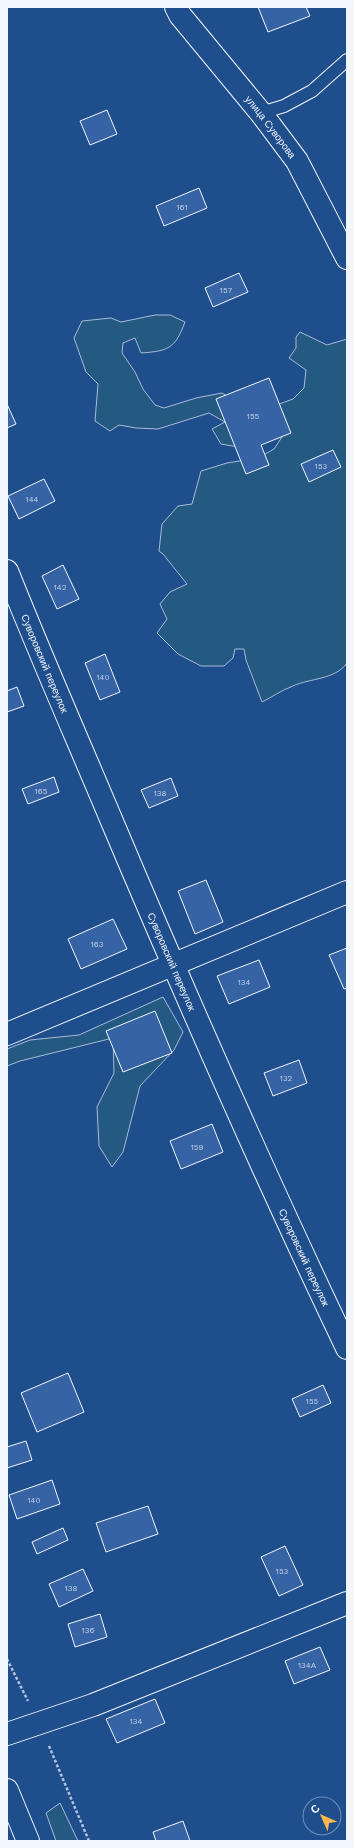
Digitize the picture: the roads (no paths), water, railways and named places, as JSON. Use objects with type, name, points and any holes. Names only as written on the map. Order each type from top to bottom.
[{"type":"street","name":"улица Суворова","points":[[176,7],[180,15],[298,161],[347,258]]},
{"type":"street","name":"Суворовский переулок","points":[[7,571],[34,640],[172,965],[281,1209],[347,1348]]},
{"type":"street","points":[[7,1034],[347,892]]},
{"type":"street","points":[[7,1734],[100,1702],[347,1603]]},
{"type":"street","points":[[7,1790],[28,1841]]},
{"type":"lane","points":[[260,113],[284,106],[312,91],[347,60]]}]
